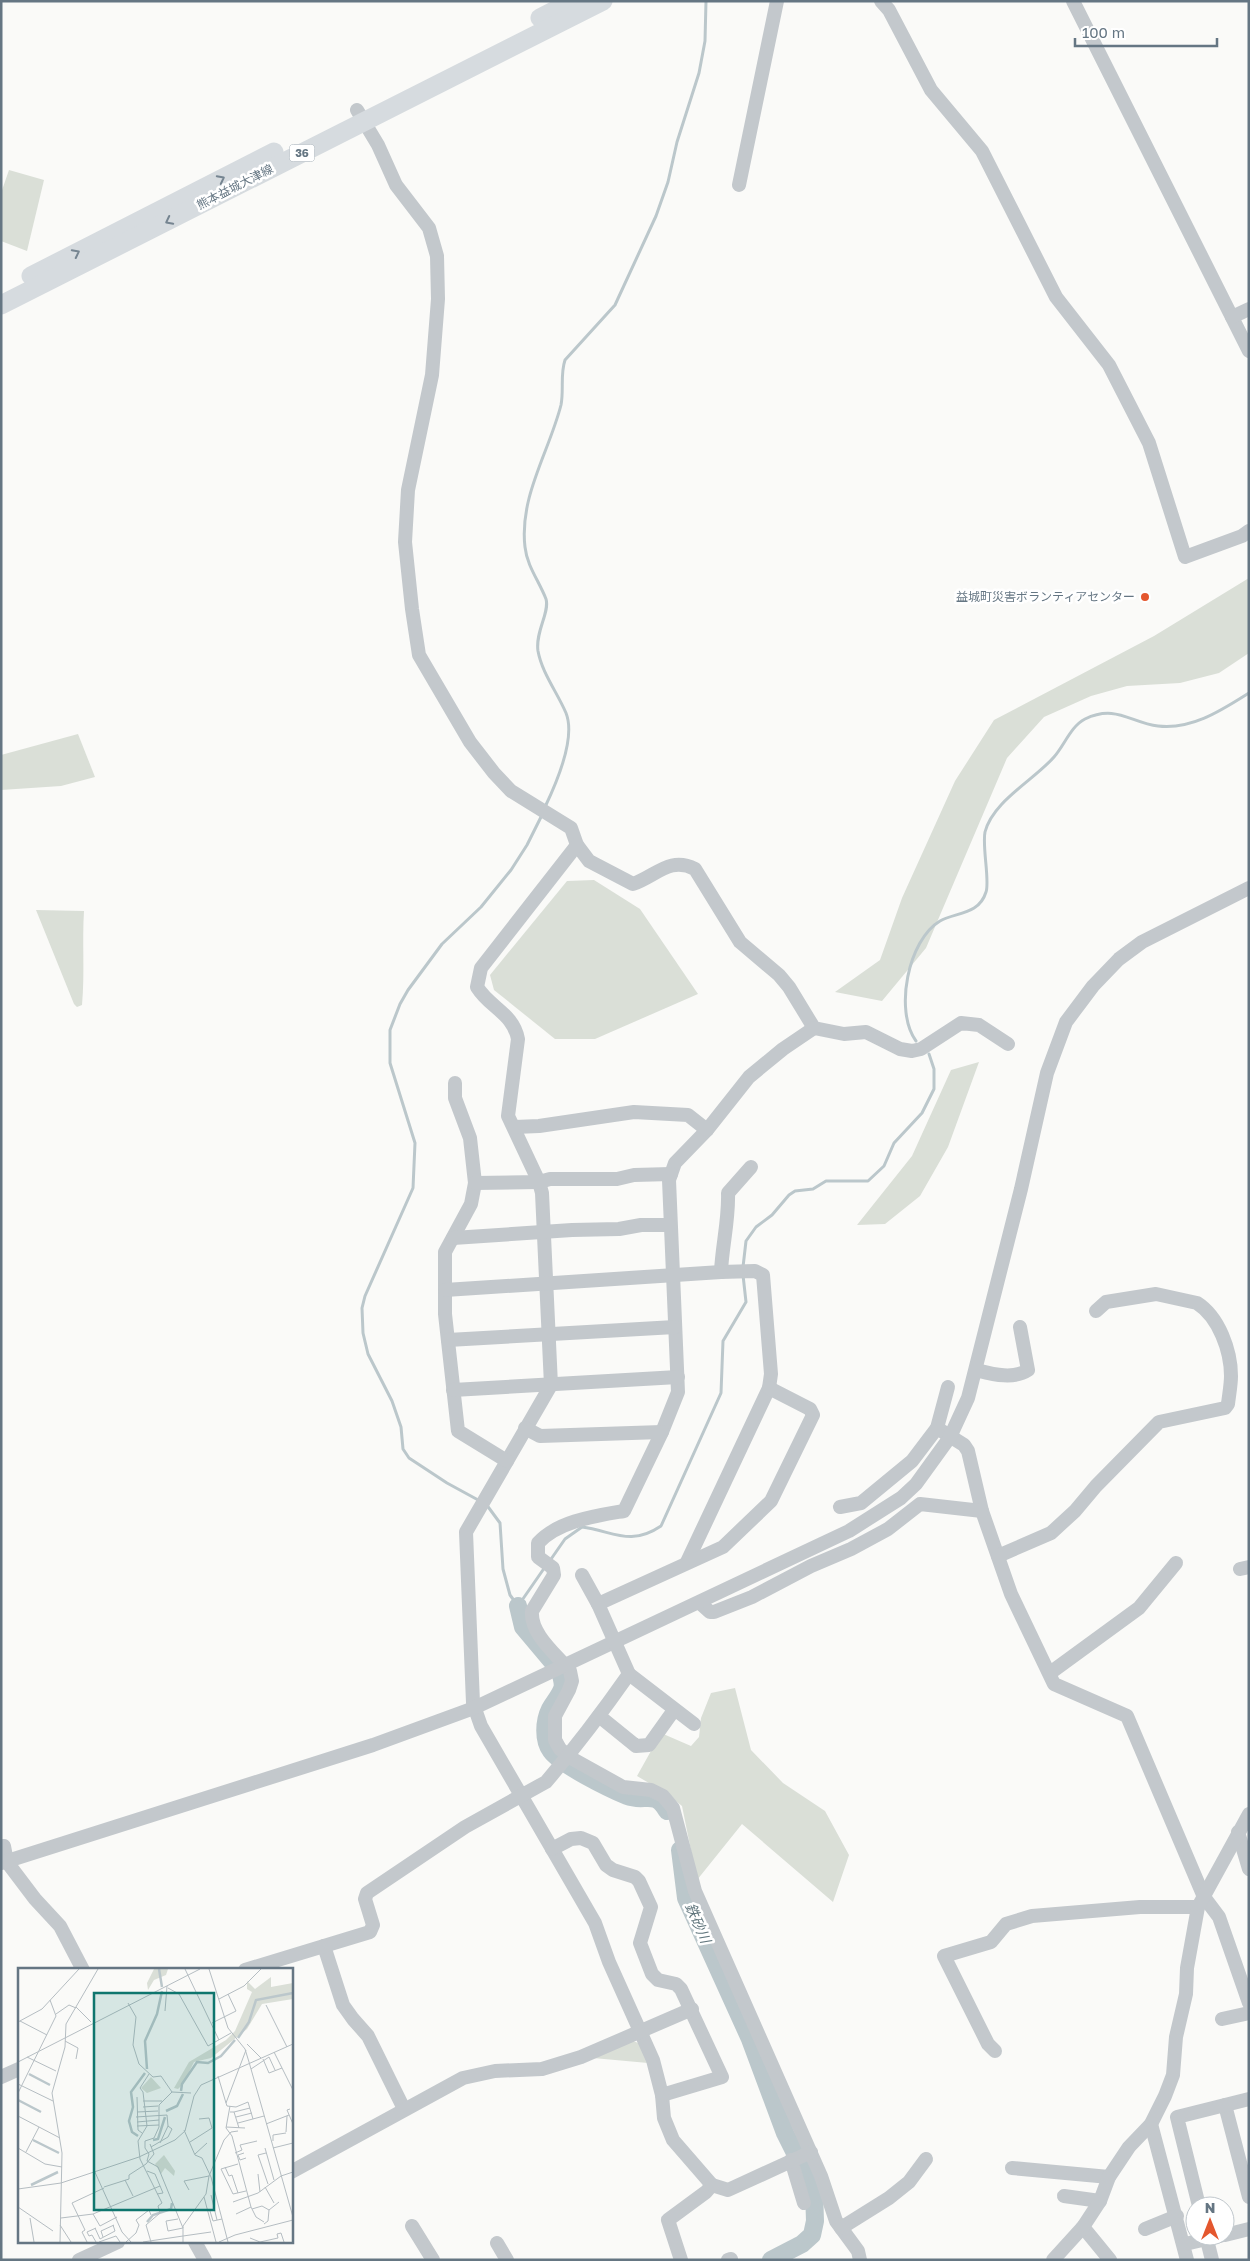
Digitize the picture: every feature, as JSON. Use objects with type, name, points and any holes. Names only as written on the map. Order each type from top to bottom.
[{"type":"main road","name":"熊本益城大津線","points":[[1,305],[361,116],[573,1]]},
{"type":"main road","name":"熊本益城大津線","points":[[1,291],[603,1]]},
{"type":"street","points":[[739,185],[776,1]]},
{"type":"street","points":[[881,1],[889,10],[931,90],[982,151],[1056,297],[1109,365],[1149,443],[1186,557],[1236,539],[1249,532]]},
{"type":"street","points":[[1073,1],[1249,351]]},
{"type":"street","points":[[361,116],[396,185],[429,228],[438,266],[432,375],[408,490],[405,533],[412,609],[419,655],[476,750],[511,791],[571,828],[577,844],[589,861],[633,884],[671,864],[686,864],[696,869],[740,942],[779,975],[814,1028],[844,1034],[866,1032],[900,1049],[912,1051],[921,1049],[961,1024],[978,1025],[1008,1044]]},
{"type":"street","points":[[1232,317],[1249,309]]},
{"type":"street","points":[[577,844],[481,968],[477,987],[484,998],[511,1020],[516,1029],[518,1039],[508,1116],[515,1127],[542,1193],[551,1385],[466,1532],[474,1708],[481,1726],[595,1923],[609,1962],[653,2060],[662,2094],[664,2118],[673,2140],[712,2185],[728,2190],[811,2152]]},
{"type":"street","points":[[4,1863],[373,1745],[474,1708],[700,1603],[849,1531],[901,1498],[916,1484],[950,1437],[968,1398],[1021,1189],[1047,1073],[1066,1022],[1093,986],[1119,959],[1142,942],[1249,888]]},
{"type":"street","points":[[814,1028],[783,1049],[749,1077],[707,1130],[675,1163],[668,1180],[678,1392],[662,1432],[624,1511],[592,1516],[552,1531],[538,1543],[538,1557],[548,1565],[554,1575],[532,1611],[532,1616],[537,1632],[570,1670],[572,1676],[569,1690],[554,1716],[555,1740],[560,1749],[571,1758],[623,1787],[651,1790],[663,1796],[673,1808],[695,1891],[811,2152],[836,2222],[858,2252],[860,2260]]},
{"type":"street","points":[[456,1083],[455,1098],[470,1138],[475,1184],[471,1204],[445,1252],[448,1340],[458,1431],[507,1461]]},
{"type":"street","points":[[515,1127],[539,1126],[634,1112],[654,1112],[688,1115],[707,1130]]},
{"type":"street","points":[[725,1273],[722,1247],[729,1210],[728,1193],[751,1167]]},
{"type":"street","points":[[475,1184],[539,1182],[550,1179],[617,1179],[634,1174],[671,1174]]},
{"type":"street","points":[[454,1238],[544,1232],[619,1230],[641,1225],[670,1225]]},
{"type":"street","points":[[445,1290],[755,1271],[765,1278],[771,1374],[768,1388],[687,1562]]},
{"type":"street","points":[[998,1556],[1051,1533],[1075,1511],[1096,1486],[1158,1422],[1225,1408],[1228,1404],[1231,1373],[1223,1337],[1202,1306],[1197,1303],[1156,1294],[1106,1302],[1096,1312]]},
{"type":"street","points":[[448,1340],[675,1327]]},
{"type":"street","points":[[976,1370],[999,1376],[1023,1373],[1028,1370],[1020,1327]]},
{"type":"street","points":[[454,1390],[678,1377]]},
{"type":"street","points":[[840,1508],[861,1503],[912,1461],[937,1428],[948,1386]]},
{"type":"street","points":[[598,1604],[687,1562],[724,1547],[771,1501],[813,1418],[813,1413],[810,1409],[768,1388]]},
{"type":"street","points":[[525,1428],[540,1436],[662,1432]]},
{"type":"street","points":[[937,1428],[964,1445],[968,1451],[982,1511],[1011,1594],[1054,1684],[1127,1716],[1201,1902],[1219,1917],[1249,2003]]},
{"type":"street","points":[[700,1603],[710,1612],[714,1612],[752,1597],[888,1529],[920,1504],[982,1511]]},
{"type":"street","points":[[1050,1673],[1140,1608],[1176,1563]]},
{"type":"street","points":[[582,1575],[598,1604],[610,1645],[629,1674],[694,1724]]},
{"type":"street","points":[[252,1968],[370,1932],[373,1925],[365,1899],[367,1893],[465,1827],[546,1782],[599,1716],[629,1674]]},
{"type":"street","points":[[599,1716],[636,1746],[642,1747],[649,1745],[674,1710]]},
{"type":"street","points":[[1053,2260],[1067,2255],[1100,2200],[1109,2177],[1129,2147],[1151,2124],[1173,2075],[1176,2037],[1186,1994],[1187,1968],[1201,1902],[1249,1814]]},
{"type":"street","points":[[1238,1832],[1249,1869]]},
{"type":"street","points":[[552,1849],[571,1839],[581,1838],[593,1843],[606,1865],[614,1870],[635,1877],[639,1881],[651,1908],[640,1943],[652,1974],[658,1980],[676,1984],[681,1989],[692,2009],[722,2077],[662,2094]]},
{"type":"street","points":[[4,1846],[4,1863],[60,1926],[82,1968]]},
{"type":"street","points":[[995,2051],[988,2044],[944,1956],[991,1942],[1006,1924],[1032,1916],[1201,1902]]},
{"type":"street","points":[[324,1946],[344,2005],[368,2036],[404,2110]]},
{"type":"street","points":[[292,2171],[463,2078],[495,2071],[542,2069],[581,2057],[692,2009]]},
{"type":"street","points":[[1222,2019],[1249,2013]]},
{"type":"street","points":[[1,2077],[18,2069]]},
{"type":"street","points":[[1197,2196],[1177,2117],[1249,2099]]},
{"type":"street","points":[[1225,2105],[1249,2197]]},
{"type":"street","points":[[1151,2124],[1177,2216],[1187,2260]]},
{"type":"street","points":[[841,2228],[889,2198],[909,2182],[926,2159]]},
{"type":"street","points":[[791,2160],[804,2203]]},
{"type":"street","points":[[1012,2168],[1109,2177]]},
{"type":"street","points":[[681,2260],[668,2220],[706,2192],[712,2185]]},
{"type":"street","points":[[1064,2196],[1100,2200]]},
{"type":"street","points":[[1145,2229],[1177,2216]]},
{"type":"street","points":[[412,2226],[433,2260]]},
{"type":"street","points":[[1083,2228],[1110,2260]]},
{"type":"street","points":[[1235,2233],[1249,2230]]},
{"type":"street","points":[[497,2243],[507,2260]]},
{"type":"street","points":[[79,2260],[114,2244]]},
{"type":"street","points":[[196,2244],[205,2260]]},
{"type":"street","points":[[1211,2246],[1212,2260]]},
{"type":"shaded area","points":[[9,170],[44,180],[27,251],[1,241],[1,193]]},
{"type":"shaded area","points":[[1249,578],[1249,653],[1219,673],[1180,683],[1127,686],[1091,696],[1044,717],[1007,758],[926,948],[882,1001],[835,992],[880,960],[902,898],[955,781],[994,720],[1154,636]]},
{"type":"shaded area","points":[[78,734],[95,777],[61,786],[1,790],[1,755]]},
{"type":"shaded area","points":[[594,880],[640,909],[698,994],[595,1039],[555,1039],[494,990],[490,975],[567,881]]},
{"type":"shaded area","points":[[36,910],[84,911],[82,1005],[77,1007],[74,1004]]},
{"type":"shaded area","points":[[979,1062],[948,1147],[920,1196],[885,1224],[857,1225],[912,1156],[951,1070]]},
{"type":"shaded area","points":[[735,1688],[751,1750],[783,1783],[825,1811],[849,1855],[833,1902],[742,1824],[697,1880],[682,1806],[666,1793],[637,1776],[661,1733],[691,1746],[699,1737],[701,1718],[711,1693]]},
{"type":"shaded area","points":[[633,2041],[641,2044],[648,2063],[593,2058]]},
{"type":"waterway","points":[[545,807],[567,748],[568,723],[566,713],[546,675],[538,651],[539,637],[547,604],[526,554],[524,528],[526,510],[536,475],[561,405],[565,360],[615,305],[656,216],[668,182],[677,142],[699,73],[705,41],[706,1]]},
{"type":"waterway","points":[[916,1041],[909,1028],[905,995],[913,959],[920,944],[929,930],[940,921],[973,909],[983,899],[987,887],[984,838],[989,821],[1005,801],[1046,766],[1076,726],[1085,719],[1106,713],[1158,726],[1183,725],[1206,717],[1249,693]]},
{"type":"waterway","points":[[480,1501],[447,1483],[409,1458],[403,1449],[401,1427],[392,1401],[368,1354],[363,1333],[362,1308],[365,1296],[413,1188],[415,1143],[390,1063],[390,1030],[400,1004],[408,990],[442,944],[481,907],[511,870],[527,845],[542,815]]},
{"type":"waterway","points":[[743,1267],[746,1241],[756,1227],[772,1215],[789,1195],[795,1191],[813,1189],[826,1181],[868,1181],[884,1166],[894,1143],[922,1113],[934,1089],[934,1069],[929,1054]]},
{"type":"waterway","points":[[549,1562],[565,1539],[582,1527],[631,1537],[640,1536],[661,1526],[721,1393],[723,1341],[746,1302],[743,1275]]},
{"type":"waterway","points":[[486,1504],[500,1523],[503,1569],[510,1595],[518,1606],[545,1567]]},
{"type":"waterway","name":"鉄砂川","points":[[518,1606],[523,1627],[560,1671],[562,1678],[562,1689],[548,1714],[546,1725],[548,1747],[556,1757],[575,1770],[627,1796],[633,1798],[654,1798],[663,1804],[667,1811]]},
{"type":"waterway","name":"鉄砂川","points":[[680,1850],[686,1898],[750,2039],[785,2133],[814,2191],[815,2221],[812,2235],[802,2244],[771,2260]]},
{"type":"place","name":"益城町災害ボランティアセンター","points":[[1145,597]]}]
